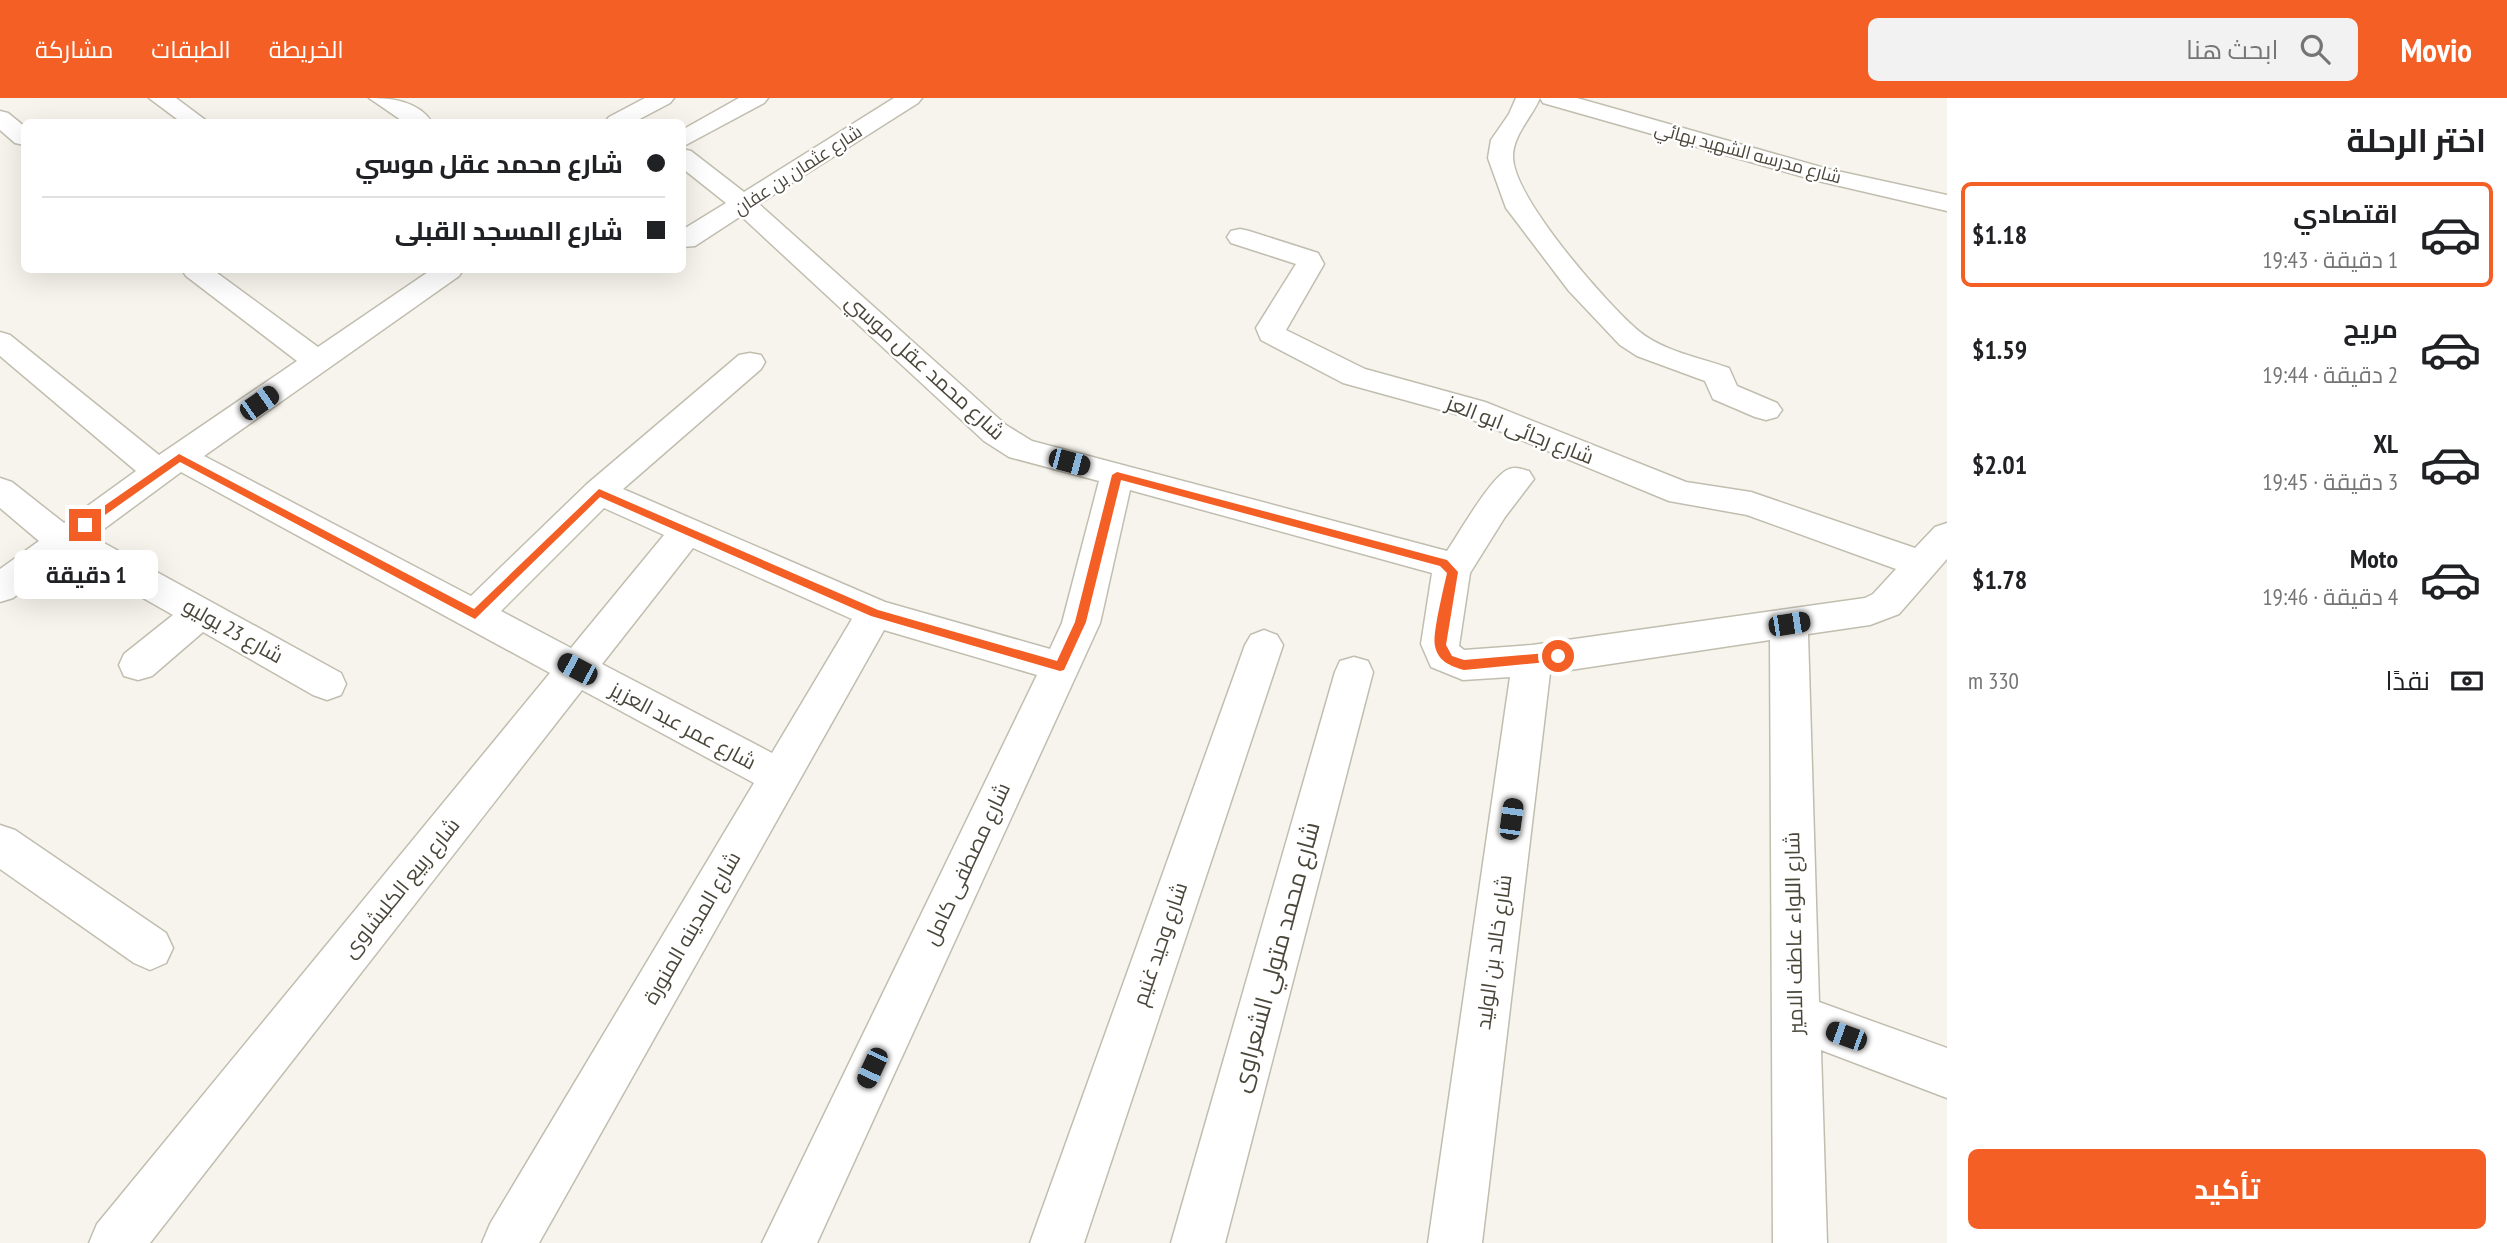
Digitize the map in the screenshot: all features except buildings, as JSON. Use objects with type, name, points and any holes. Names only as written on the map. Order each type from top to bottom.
[{"type":"street","points":[[162,98],[192,119]]},
{"type":"street","points":[[382,98],[415,119]]},
{"type":"street","points":[[625,116],[662,98]]},
{"type":"street","points":[[686,138],[756,98]]},
{"type":"street","name":"شارع عثمان بن عفان","points":[[686,239],[745,205],[910,98]]},
{"type":"street","points":[[1548,98],[1521,114],[1503,140],[1500,158],[1520,208],[1579,285],[1630,339],[1648,349],[1709,370],[1718,375],[1724,392],[1766,410]]},
{"type":"street","name":"شارع مدرسه الشهيد بهائي","points":[[1548,98],[1823,175],[1947,203]]},
{"type":"street","points":[[0,118],[21,136]]},
{"type":"street","name":"شارع محمد عقل موسي","points":[[686,159],[745,205],[995,433],[1021,449],[1437,560],[1452,572]]},
{"type":"street","name":"شارع رجائى ابو العز","points":[[1240,237],[1308,259],[1310,264],[1271,328],[1271,334],[1354,376],[1474,409],[1681,494],[1766,509],[1922,564]]},
{"type":"street","points":[[200,273],[318,362]]},
{"type":"street","points":[[412,273],[437,279]]},
{"type":"street","points":[[0,588],[169,465],[437,279]]},
{"type":"street","name":"شارع عمر عبد العزيز","points":[[0,341],[169,465],[475,615],[780,777]]},
{"type":"street","points":[[475,615],[599,492],[750,362]]},
{"type":"street","name":"شارع مصطفى كامل","points":[[789,1243],[1081,622],[1117,475]]},
{"type":"street","points":[[1517,479],[1493,508],[1452,572],[1440,645],[1448,660],[1464,665],[1532,660],[1870,611],[1886,604],[1947,536]]},
{"type":"street","name":"شارع 23 يوليو","points":[[0,489],[64,540],[327,684]]},
{"type":"street","points":[[599,492],[874,613],[1060,667]]},
{"type":"street","name":"شارع ربيع الكلبشاوى","points":[[116,1243],[686,532]]},
{"type":"street","points":[[138,665],[200,613]]},
{"type":"street","name":"شارع المدينه المنورة","points":[[509,1243],[874,613]]},
{"type":"street","name":"شارع اللواء عاطف الامير","points":[[1789,624],[1800,1243]]},
{"type":"street","name":"شارع وحيد غنيم","points":[[1056,1243],[1264,645]]},
{"type":"street","name":"شارع خالد بن الوليد","points":[[1455,1243],[1532,660]]},
{"type":"street","name":"شارع محمد متولي الشعراوى","points":[[1199,1243],[1354,672]]},
{"type":"street","points":[[0,844],[150,948]]},
{"type":"street","points":[[1796,1017],[1947,1073]]},
{"type":"route","points":[[85,525],[179,457],[475,615],[599,492],[874,613],[1060,667],[1081,622],[1117,475],[1444,563],[1452,572],[1440,645],[1448,660],[1464,665],[1558,656]]}]
